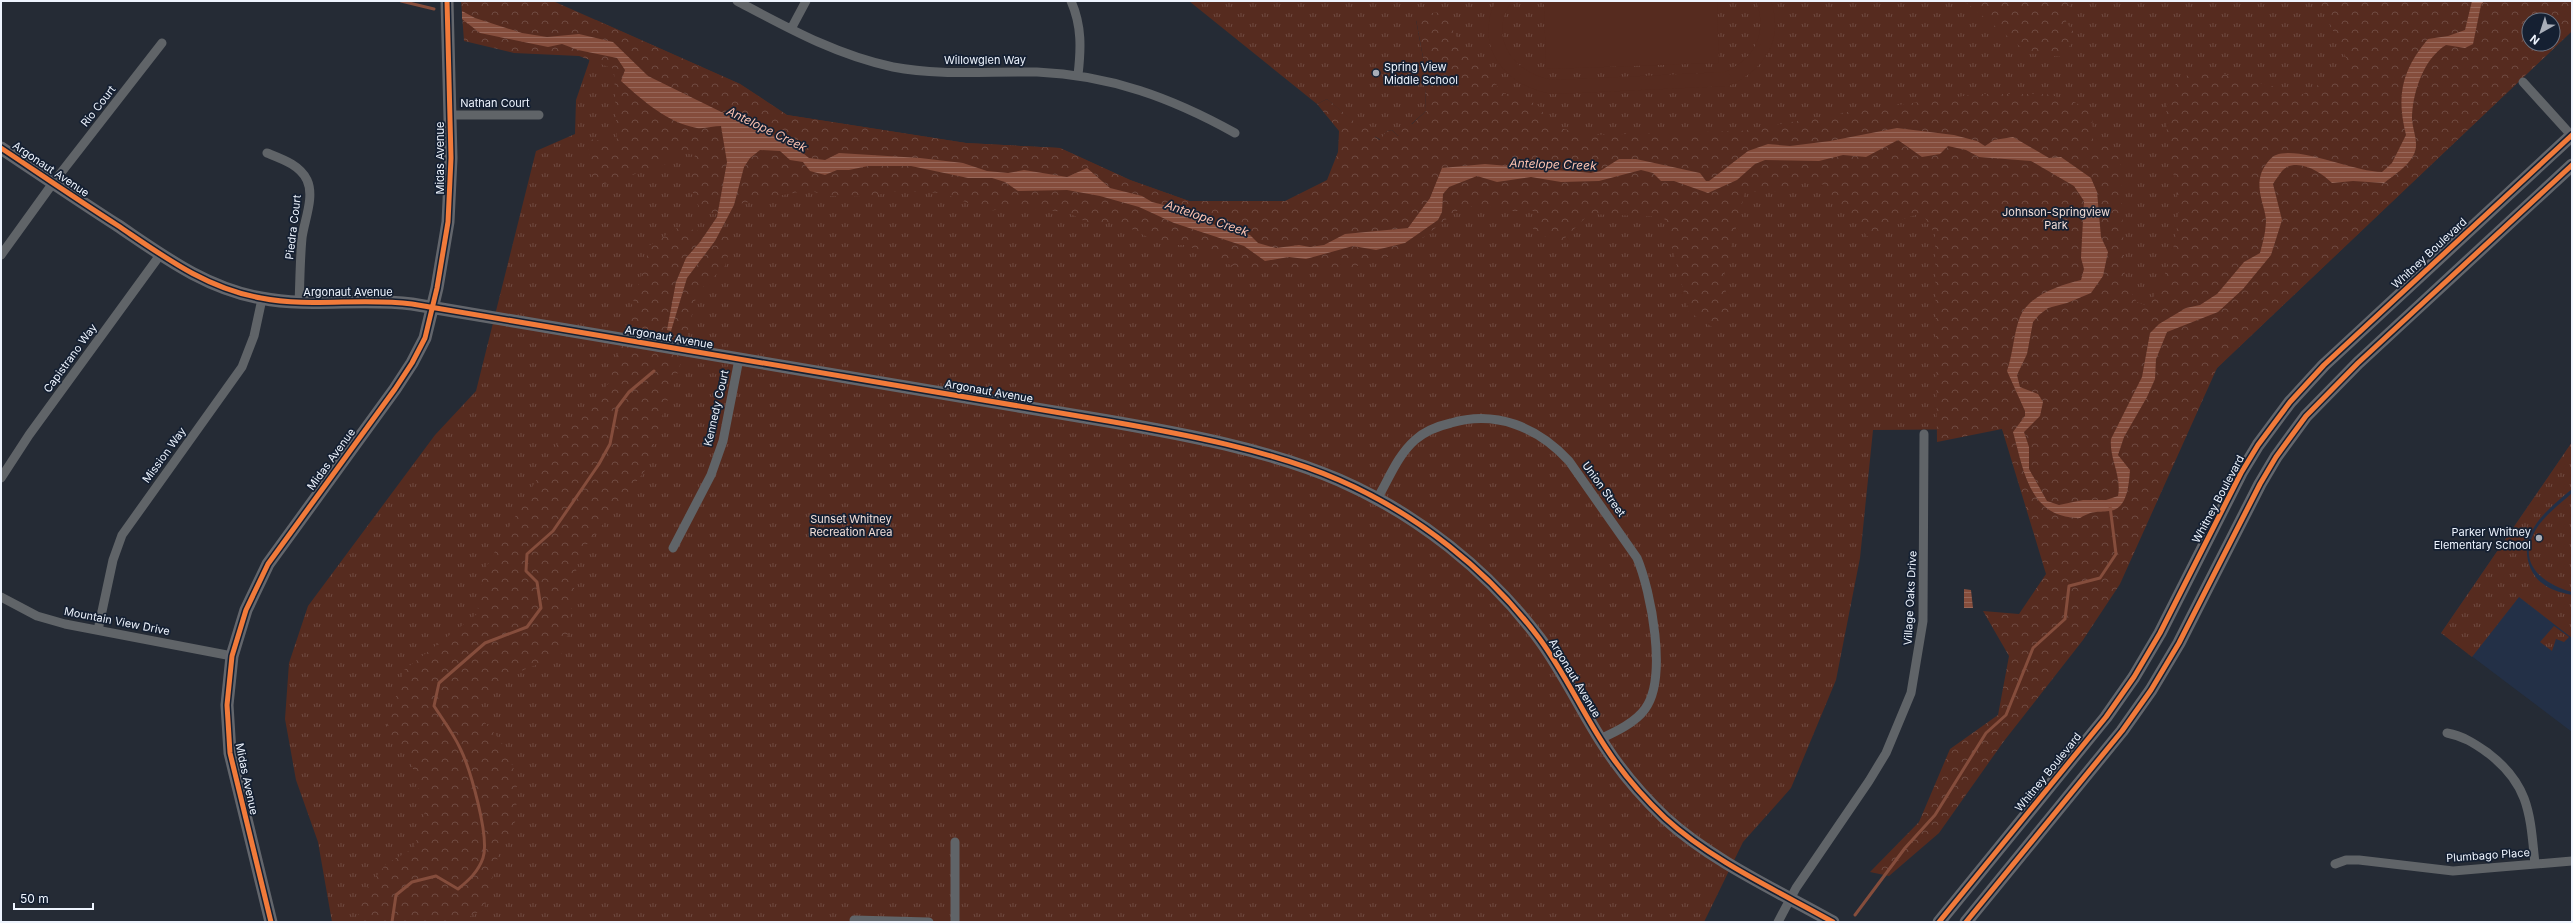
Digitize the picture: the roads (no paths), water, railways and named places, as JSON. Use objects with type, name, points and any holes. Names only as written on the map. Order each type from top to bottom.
[{"type":"street","name":"Midas Avenue","points":[[272,922],[230,753],[227,704],[232,656],[246,610],[262,573],[286,536],[412,363],[425,338],[448,222],[451,180],[447,1]]},
{"type":"street","name":"Willowglen Way","points":[[737,1],[791,29],[841,52],[900,68],[948,72],[1037,72],[1078,75],[1102,79],[1155,94],[1198,112],[1234,133]]},
{"type":"street","points":[[791,29],[806,1]]},
{"type":"street","points":[[1071,1],[1079,22],[1081,38],[1078,75]]},
{"type":"street","name":"Rio Court","points":[[1,255],[53,183],[162,43]]},
{"type":"street","points":[[2523,82],[2572,135]]},
{"type":"street","name":"Nathan Court","points":[[450,115],[539,115]]},
{"type":"street","name":"Whitney Boulevard","points":[[1939,922],[2106,717],[2134,677],[2160,633],[2241,473],[2258,445],[2290,402],[2328,361],[2572,135]]},
{"type":"street","name":"Argonaut Avenue","points":[[1,148],[160,255],[195,276],[213,285],[262,299],[299,303],[372,300],[432,308],[1174,433],[1307,468],[1378,499],[1428,530],[1496,589],[1539,638],[1562,673],[1600,739],[1634,786],[1683,834],[1709,851],[1833,922]]},
{"type":"street","name":"Piedra Court","points":[[267,153],[289,162],[300,170],[307,181],[310,194],[302,238],[299,303]]},
{"type":"street","points":[[1966,922],[2122,731],[2151,690],[2178,643],[2260,484],[2276,457],[2306,416],[2358,363],[2572,165]]},
{"type":"street","name":"Capistrano Way","points":[[1,478],[29,435],[160,255]]},
{"type":"street","name":"Mission Way","points":[[98,630],[113,560],[122,535],[242,368],[254,336],[262,299]]},
{"type":"street","name":"Kennedy Court","points":[[674,548],[711,475],[728,418],[739,359]]},
{"type":"street","name":"Union Street","points":[[1378,499],[1407,448],[1416,438],[1440,425],[1468,419],[1498,419],[1527,429],[1557,448],[1569,461],[1637,558],[1643,571],[1653,619],[1657,672],[1651,699],[1645,709],[1637,716],[1600,739]]},
{"type":"street","name":"Village Oaks Drive","points":[[1778,922],[1791,898],[1869,782],[1886,753],[1911,693],[1923,621],[1924,434]]},
{"type":"street","name":"Mountain View Drive","points":[[1,597],[37,616],[98,630],[232,656]]},
{"type":"street","points":[[2447,733],[2461,736],[2474,742],[2497,760],[2517,781],[2527,802],[2531,817],[2535,864]]},
{"type":"street","points":[[955,842],[955,922]]},
{"type":"street","name":"Plumbago Place","points":[[2335,864],[2346,860],[2359,860],[2454,871],[2572,861]]},
{"type":"street","points":[[854,920],[930,922]]},
{"type":"waterway","name":"Antelope Creek","points":[[401,1],[434,9]]},
{"type":"waterway","points":[[392,922],[396,895],[412,882],[436,876],[458,889],[473,875],[483,858],[484,835],[474,786],[457,742],[434,706],[439,683],[485,643],[527,627],[541,608],[537,582],[526,571],[527,554],[553,531],[599,464],[610,444],[617,408],[629,392],[654,371]]},
{"type":"waterway","points":[[1855,915],[1905,848],[1935,815],[1986,733],[2006,715],[2033,648],[2065,619],[2069,586],[2100,578],[2116,554],[2110,506]]},
{"type":"place","name":"Spring View Middle School","points":[[1376,73]]},
{"type":"place","name":"Parker Whitney Elementary School","points":[[2539,538]]},
{"type":"park label","name":"Johnson-Springview Park","points":[[2056,218]]},
{"type":"park label","name":"Sunset Whitney Recreation Area","points":[[851,525]]}]
